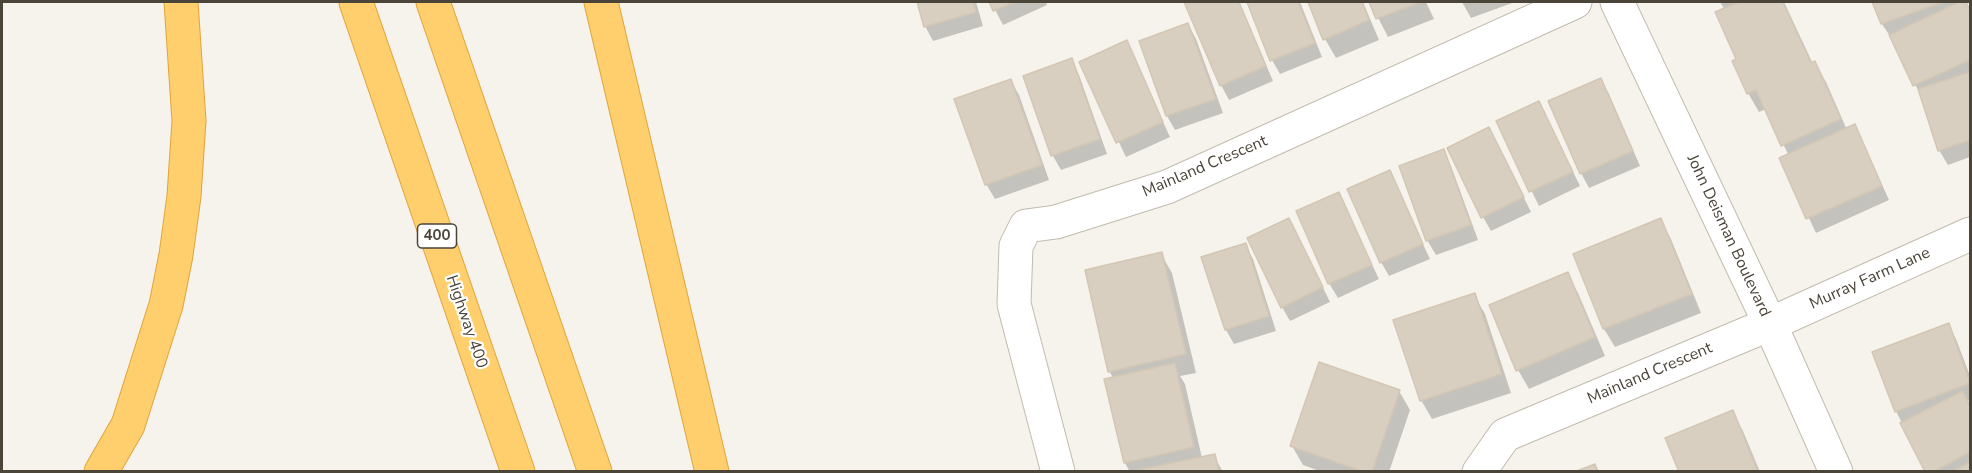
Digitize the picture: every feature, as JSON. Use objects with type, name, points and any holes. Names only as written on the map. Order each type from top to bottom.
[{"type":"highway","points":[[101,471],[128,425],[166,305],[176,255],[184,196],[189,121],[181,2]]},
{"type":"highway","name":"Highway 400","points":[[356,2],[518,471]]},
{"type":"highway","points":[[433,2],[595,471]]},
{"type":"highway","points":[[601,2],[712,471]]},
{"type":"street","name":"Mainland Crescent","points":[[1058,471],[1014,304],[1016,246],[1026,226],[1056,222],[1167,187],[1575,2]]},
{"type":"street","name":"John Deisman Boulevard","points":[[1617,2],[1770,324],[1836,471]]},
{"type":"street","name":"Murray Farm Lane","points":[[1770,324],[1971,234]]},
{"type":"street","name":"Mainland Crescent","points":[[1479,471],[1505,435],[1770,324]]},
{"type":"building","points":[[917,2],[973,2],[976,12],[924,27]]},
{"type":"building","points":[[989,2],[1015,2],[993,11]]},
{"type":"building","points":[[1184,2],[1239,2],[1266,66],[1220,86]]},
{"type":"building","points":[[1247,2],[1298,2],[1315,43],[1270,61]]},
{"type":"building","points":[[1308,2],[1362,2],[1369,20],[1323,40]]},
{"type":"building","points":[[1369,2],[1421,2],[1376,19]]},
{"type":"building","points":[[1739,2],[1783,2],[1811,63],[1815,61],[1841,119],[1781,146],[1756,90],[1747,94],[1732,61],[1736,59],[1715,12]]},
{"type":"building","points":[[1872,2],[1943,2],[1881,24]]},
{"type":"building","points":[[1959,2],[1966,2],[1970,10],[1970,60],[1913,86],[1889,35]]},
{"type":"building","points":[[1188,23],[1216,99],[1166,116],[1139,41]]},
{"type":"building","points":[[1127,40],[1163,122],[1116,143],[1079,62]]},
{"type":"building","points":[[1072,58],[1100,139],[1051,156],[1023,76]]},
{"type":"building","points":[[1970,72],[1970,140],[1938,151],[1918,89]]},
{"type":"building","points":[[1601,78],[1633,151],[1580,174],[1548,101]]},
{"type":"building","points":[[1011,79],[1042,165],[985,185],[954,99]]},
{"type":"building","points":[[1539,101],[1573,172],[1529,192],[1496,121]]},
{"type":"building","points":[[1855,124],[1882,186],[1806,219],[1779,158]]},
{"type":"building","points":[[1489,127],[1524,197],[1481,218],[1447,148]]},
{"type":"building","points":[[1444,149],[1471,225],[1426,241],[1399,166]]},
{"type":"building","points":[[1390,170],[1423,244],[1380,263],[1347,189]]},
{"type":"building","points":[[1339,192],[1372,265],[1328,284],[1296,211]]},
{"type":"building","points":[[1289,218],[1323,287],[1281,308],[1247,238]]},
{"type":"building","points":[[1661,218],[1692,294],[1603,329],[1573,254]]},
{"type":"building","points":[[1246,243],[1269,316],[1225,330],[1201,257]]},
{"type":"building","points":[[1162,252],[1186,354],[1108,372],[1085,270]]},
{"type":"building","points":[[1568,272],[1595,337],[1516,371],[1489,305]]},
{"type":"building","points":[[1475,293],[1502,374],[1420,401],[1393,320]]},
{"type":"building","points":[[1949,323],[1970,383],[1895,412],[1872,352]]},
{"type":"building","points":[[1319,362],[1400,390],[1372,472],[1364,472],[1290,446]]},
{"type":"building","points":[[1175,363],[1194,447],[1124,463],[1104,379]]},
{"type":"building","points":[[1963,391],[1970,406],[1970,452],[1933,472],[1925,472],[1900,423]]},
{"type":"building","points":[[1733,410],[1758,472],[1679,472],[1665,438]]},
{"type":"building","points":[[1215,454],[1219,472],[1133,472],[1133,471]]},
{"type":"building","points":[[1970,462],[1970,472],[1952,472]]},
{"type":"building","points":[[1595,464],[1598,472],[1574,472]]}]
